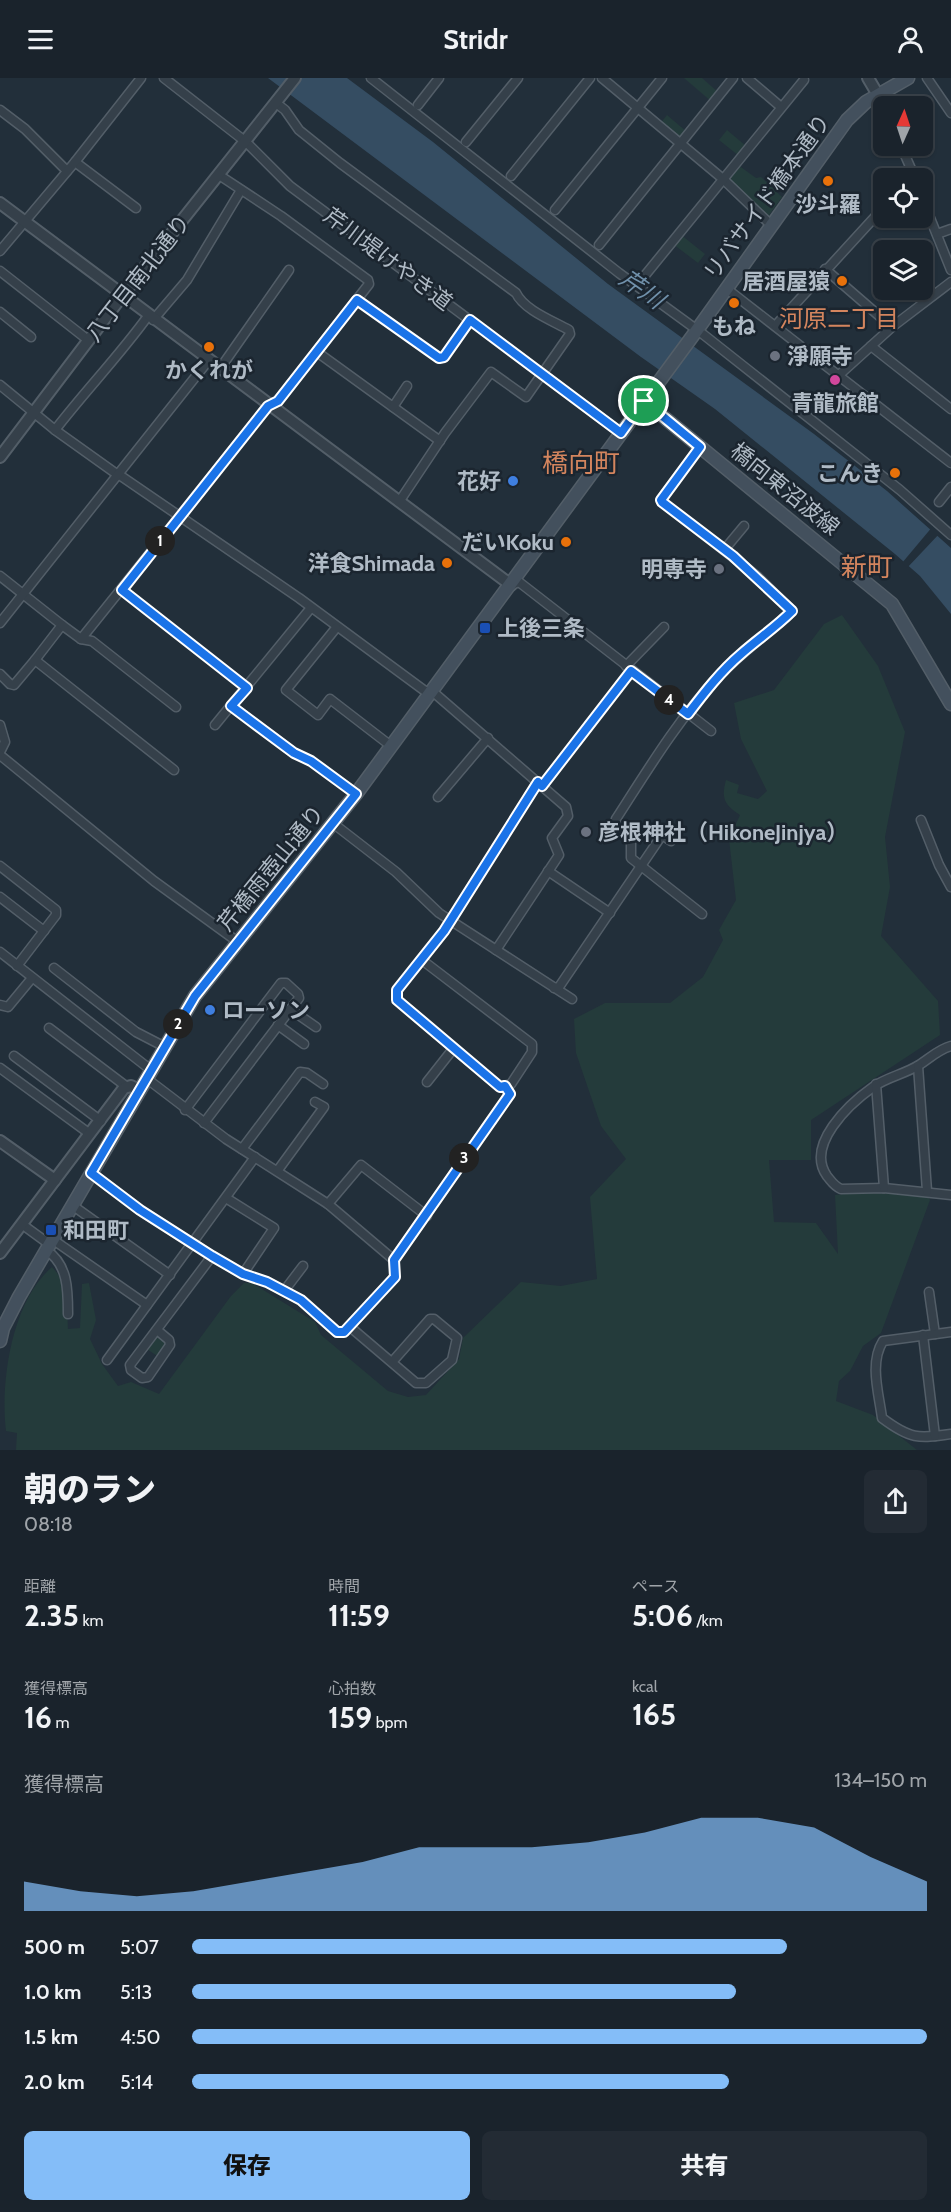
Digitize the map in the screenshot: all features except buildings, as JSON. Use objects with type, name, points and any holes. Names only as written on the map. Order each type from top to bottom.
[{"type":"main road","name":"リバサイド橋本通り","points":[[887,96],[908,78]]},
{"type":"main road","name":"リバサイド橋本通り","points":[[695,333],[847,120],[866,102],[873,102]]},
{"type":"main road","name":"芹橋雨壺山通り","points":[[1,1332],[91,1173],[134,1089],[149,1074],[195,996],[334,824],[695,333]]},
{"type":"main road","name":"橋向東沼波線","points":[[644,401],[892,604],[951,704]]},
{"type":"street","points":[[0,251],[75,162],[141,78]]},
{"type":"street","name":"芹川堤けやき道","points":[[164,78],[246,142],[290,186],[543,372],[621,433]]},
{"type":"street","name":"八丁目南北通り","points":[[0,457],[122,296],[295,78]]},
{"type":"street","points":[[371,78],[695,333],[900,490],[951,535]]},
{"type":"street","points":[[418,105],[439,78]]},
{"type":"street","points":[[466,142],[518,78]]},
{"type":"street","points":[[511,176],[590,78]]},
{"type":"street","points":[[602,78],[723,179],[771,225]]},
{"type":"street","points":[[555,210],[662,78]]},
{"type":"street","points":[[599,245],[733,78]]},
{"type":"street","points":[[747,78],[781,107]]},
{"type":"street","points":[[868,78],[878,96]]},
{"type":"street","points":[[927,78],[951,113]]},
{"type":"street","points":[[642,279],[804,80]]},
{"type":"street","points":[[278,100],[299,130],[340,163],[516,292],[519,298],[532,308],[568,330],[570,334],[526,396],[491,372],[399,502]]},
{"type":"street","points":[[0,110],[25,129],[67,171]]},
{"type":"street","points":[[75,162],[136,208]]},
{"type":"street","points":[[81,639],[268,406],[278,401],[369,284],[368,280],[219,175]]},
{"type":"street","points":[[55,430],[81,396],[187,280],[241,190]]},
{"type":"street","points":[[0,203],[219,370],[511,585],[519,582],[711,731]]},
{"type":"street","points":[[776,325],[873,219]]},
{"type":"street","points":[[933,224],[951,270]]},
{"type":"street","points":[[937,234],[951,228]]},
{"type":"street","points":[[219,370],[289,270]]},
{"type":"street","points":[[825,270],[892,327]]},
{"type":"street","points":[[0,271],[88,340]]},
{"type":"street","points":[[839,375],[892,327],[951,282]]},
{"type":"street","points":[[727,289],[951,463]]},
{"type":"street","points":[[357,300],[439,358],[444,357],[470,320]]},
{"type":"street","points":[[0,312],[32,337]]},
{"type":"street","points":[[871,346],[951,409]]},
{"type":"street","points":[[317,352],[440,441]]},
{"type":"street","points":[[0,622],[208,361]]},
{"type":"street","points":[[0,385],[55,430],[118,475],[180,515],[425,691],[432,691],[566,807],[568,812],[552,838],[559,855],[496,950]]},
{"type":"street","points":[[393,407],[407,386]]},
{"type":"street","points":[[700,447],[661,500],[757,576],[792,611],[715,679],[688,714],[614,825],[631,842],[632,858],[702,914]]},
{"type":"street","points":[[939,502],[951,487]]},
{"type":"street","points":[[724,550],[744,526]]},
{"type":"street","points":[[0,576],[81,639],[92,641],[176,707]]},
{"type":"street","points":[[122,590],[247,688]]},
{"type":"street","points":[[215,725],[310,609]]},
{"type":"street","points":[[0,674],[14,685],[62,625]]},
{"type":"street","points":[[422,960],[532,1044],[532,1052],[511,1084],[500,1087],[453,1049],[397,1000],[397,990],[422,960],[450,920],[540,784],[628,668],[664,627]]},
{"type":"street","points":[[336,628],[286,690],[318,716],[330,699],[391,746]]},
{"type":"street","points":[[34,660],[174,770]]},
{"type":"street","points":[[231,706],[294,753],[311,761],[356,794]]},
{"type":"street","points":[[0,725],[5,742],[0,753],[154,881],[238,942]]},
{"type":"street","points":[[438,797],[488,738]]},
{"type":"street","points":[[921,820],[939,866],[951,887]]},
{"type":"street","points":[[334,824],[450,920],[572,999]]},
{"type":"street","points":[[554,988],[559,987],[610,913],[641,866],[659,833],[671,841]]},
{"type":"street","points":[[0,866],[56,910],[56,915],[17,966]]},
{"type":"street","points":[[548,871],[610,913]]},
{"type":"street","points":[[0,897],[44,931]]},
{"type":"street","points":[[0,952],[149,1074],[185,1110],[328,1204],[394,1260]]},
{"type":"street","points":[[54,968],[136,1032],[165,1047]]},
{"type":"street","points":[[0,1005],[8,1007],[32,978]]},
{"type":"street","points":[[185,1110],[281,983],[286,983],[298,994],[299,998],[204,1123]]},
{"type":"street","points":[[290,1009],[316,1027]]},
{"type":"street","points":[[278,1025],[304,1044]]},
{"type":"street","points":[[2,1245],[22,1225],[100,1121],[134,1089],[49,1028]]},
{"type":"street","points":[[951,1046],[918,1066],[876,1084],[847,1109],[828,1133],[820,1158],[822,1169],[834,1186],[840,1188],[884,1188],[951,1195]]},
{"type":"street","points":[[427,1082],[453,1049]]},
{"type":"street","points":[[14,1056],[100,1121]]},
{"type":"street","points":[[918,1066],[927,1191]]},
{"type":"street","points":[[0,1068],[90,1134]]},
{"type":"street","points":[[242,1149],[300,1072],[307,1073],[323,1084]]},
{"type":"street","points":[[876,1084],[884,1188]]},
{"type":"street","points":[[91,1173],[140,1210],[212,1256],[243,1274],[301,1300],[337,1332],[344,1332],[395,1277],[394,1260],[427,1216],[510,1094],[505,1086]]},
{"type":"street","points":[[278,1170],[324,1107],[315,1102]]},
{"type":"street","points":[[0,1141],[55,1180]]},
{"type":"street","points":[[107,1360],[255,1157]]},
{"type":"street","points":[[328,1204],[361,1165],[427,1216]]},
{"type":"street","points":[[226,1197],[274,1228],[243,1274]]},
{"type":"street","points":[[72,1205],[170,1275]]},
{"type":"street","points":[[22,1225],[147,1305]]},
{"type":"street","points":[[49,1244],[63,1269],[68,1314]]},
{"type":"street","points":[[157,1330],[169,1340],[170,1345],[148,1377],[142,1378],[131,1370],[130,1365],[212,1256]]},
{"type":"street","points":[[284,1291],[303,1266]]},
{"type":"street","points":[[929,1292],[935,1334]]},
{"type":"street","points":[[349,1326],[416,1383],[426,1383],[452,1360],[457,1338],[434,1319],[430,1319],[392,1362]]},
{"type":"street","points":[[951,1332],[883,1341],[876,1351],[882,1418],[906,1435],[922,1438],[951,1434]]},
{"type":"street","points":[[922,1335],[935,1436]]},
{"type":"green space","points":[[684,78],[702,78],[719,93],[712,102]]},
{"type":"green space","points":[[667,115],[687,132],[680,140],[659,125]]},
{"type":"green space","points":[[727,130],[746,146],[739,156],[719,140]]},
{"type":"green space","points":[[738,165],[756,178],[761,177],[782,197],[767,218],[729,182]]},
{"type":"green space","points":[[680,234],[705,254],[698,263],[673,244]]},
{"type":"green space","points":[[842,615],[878,666],[905,732],[885,837],[890,887],[881,936],[938,1001],[940,1035],[811,1120],[811,1160],[769,1160],[774,1222],[816,1223],[838,1254],[835,1195],[883,1190],[927,1195],[930,1200],[881,1333],[863,1346],[850,1371],[839,1381],[836,1401],[873,1415],[917,1450],[16,1450],[17,1433],[6,1431],[7,1366],[18,1321],[27,1300],[38,1282],[52,1267],[65,1288],[68,1329],[80,1328],[82,1284],[89,1283],[96,1320],[90,1339],[102,1364],[118,1386],[131,1382],[159,1394],[231,1296],[244,1283],[252,1283],[315,1322],[321,1335],[388,1391],[408,1397],[426,1395],[459,1359],[463,1338],[521,1282],[561,1286],[597,1279],[590,1197],[626,1159],[601,1126],[576,1053],[574,1019],[605,1003],[670,1003],[703,977],[723,940],[719,930],[736,900],[729,839],[740,815],[730,808],[725,800],[726,780],[739,785],[737,793],[758,799],[767,791],[741,739],[734,703],[774,690],[824,624]]},
{"type":"green space","points":[[159,1335],[167,1341],[167,1346],[159,1357],[145,1348],[155,1336]]},
{"type":"water","points":[[268,78],[347,78],[433,142],[608,284],[814,434],[887,491],[951,548],[951,614],[920,576],[895,554],[715,409],[641,357]]},
{"type":"pier","points":[[933,526],[940,533],[907,568],[902,563]]},
{"type":"place","name":"沙斗羅","points":[[828,181]]},
{"type":"place","name":"居酒屋猿","points":[[842,281]]},
{"type":"place","name":"もね","points":[[734,303]]},
{"type":"place","name":"かくれが","points":[[209,347]]},
{"type":"place","name":"淨願寺","points":[[775,356]]},
{"type":"place","name":"青龍旅館","points":[[835,380]]},
{"type":"place","name":"こんき","points":[[895,473]]},
{"type":"place","name":"花好","points":[[513,481]]},
{"type":"place","name":"だいKoku","points":[[566,542]]},
{"type":"place","name":"洋食Shimada","points":[[447,563]]},
{"type":"place","name":"明専寺","points":[[719,569]]},
{"type":"place","name":"上後三条","points":[[485,628]]},
{"type":"place","name":"彦根神社（HikoneJinjya）","points":[[586,832]]},
{"type":"place","name":"ローソン","points":[[210,1010]]},
{"type":"place","name":"和田町","points":[[51,1230]]},
{"type":"district","name":"河原二丁目","points":[[839,318]]},
{"type":"district","name":"橋向町","points":[[581,463]]},
{"type":"district","name":"新町","points":[[867,567]]},
{"type":"route","points":[[357,300],[439,358],[444,357],[470,320],[552,379],[621,433],[644,401],[700,447],[661,500],[662,502],[757,576],[792,611],[715,679],[688,714],[631,671],[542,786],[538,782],[444,931],[397,990],[397,1000],[500,1087],[505,1086],[506,1091],[510,1094],[476,1140],[427,1216],[394,1260],[395,1277],[344,1332],[337,1332],[301,1300],[267,1282],[243,1274],[212,1256],[140,1210],[91,1173],[195,996],[356,794],[311,761],[294,753],[231,706],[247,688],[122,590],[268,406],[278,401],[357,300]]},
{"type":"water label","name":"芹川","points":[[642,289]]}]
